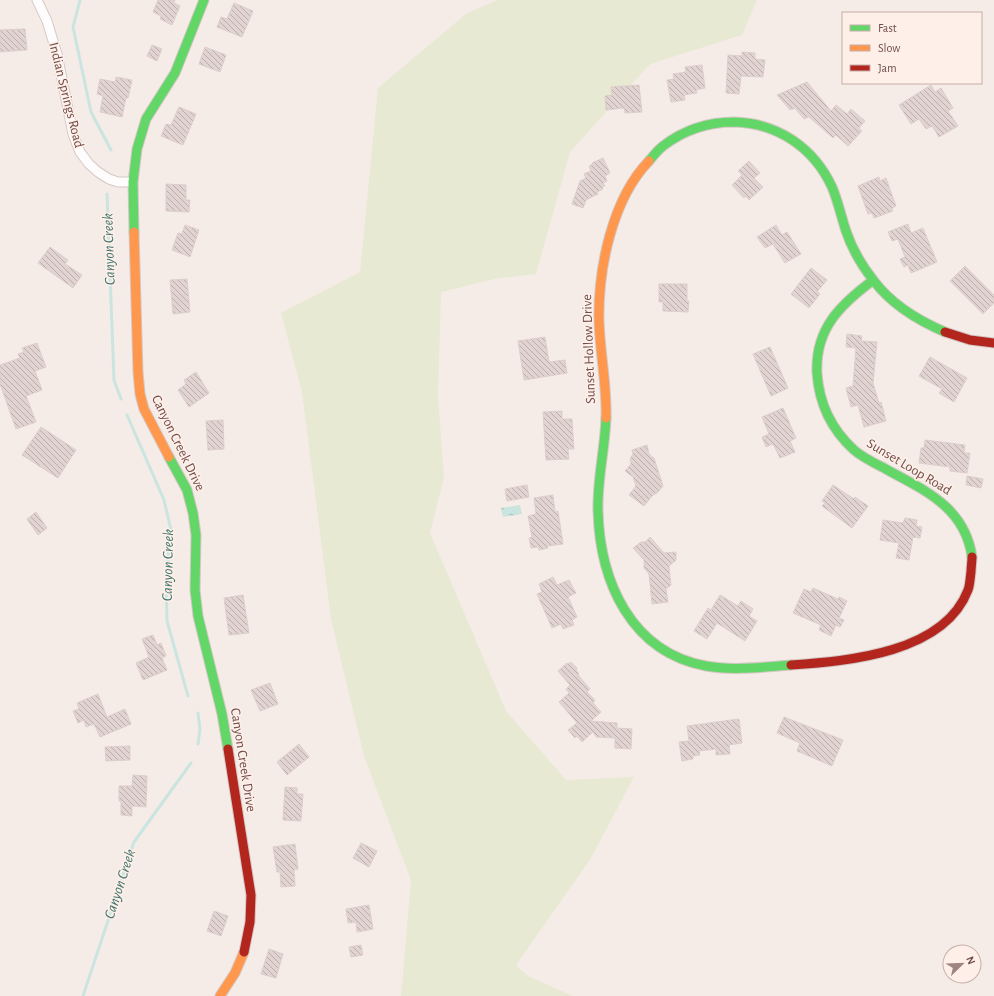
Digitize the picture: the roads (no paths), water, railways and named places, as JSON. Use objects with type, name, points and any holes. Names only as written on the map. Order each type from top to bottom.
[{"type":"street","name":"Indian Springs Road","points":[[37,0],[47,21],[57,54],[73,134],[80,152],[89,164],[109,179],[118,182],[133,182]]},
{"type":"street","name":"Canyon Creek Drive","points":[[204,0],[175,73],[151,109],[142,128],[137,149],[133,182],[135,284],[140,394],[144,408],[151,423],[187,490],[194,512],[196,535],[195,586],[198,616],[222,714],[251,895],[251,917],[247,941],[236,971],[220,996]]},
{"type":"street","name":"Sunset Hollow Drive","points":[[668,653],[648,639],[631,621],[618,599],[610,578],[600,534],[598,494],[606,421],[605,388],[599,325],[600,290],[609,242],[618,215],[627,192],[641,168],[651,156],[685,132],[704,125],[722,122],[747,122],[771,128],[794,141],[814,158],[822,168],[837,200],[851,245],[862,266],[872,280],[895,303],[921,322],[934,328],[961,338],[994,343]]},
{"type":"street","name":"Sunset Loop Road","points":[[668,653],[695,664],[724,669],[821,663],[860,658],[896,648],[928,635],[950,619],[963,600],[972,568],[970,544],[966,532],[960,522],[946,505],[938,499],[865,458],[853,449],[835,429],[823,404],[817,378],[818,352],[827,326],[841,306],[872,280]]},
{"type":"water","points":[[520,505],[522,514],[503,517],[501,508]]},
{"type":"waterway","name":"Canyon Creek","points":[[80,0],[73,27],[91,112],[111,150]]},
{"type":"waterway","name":"Canyon Creek","points":[[107,194],[114,380],[121,399]]},
{"type":"waterway","name":"Canyon Creek","points":[[127,415],[164,500],[171,530],[166,578],[167,621],[188,696]]},
{"type":"waterway","name":"Canyon Creek","points":[[198,713],[200,729],[198,744]]},
{"type":"waterway","name":"Canyon Creek","points":[[83,996],[134,842],[191,763]]}]
